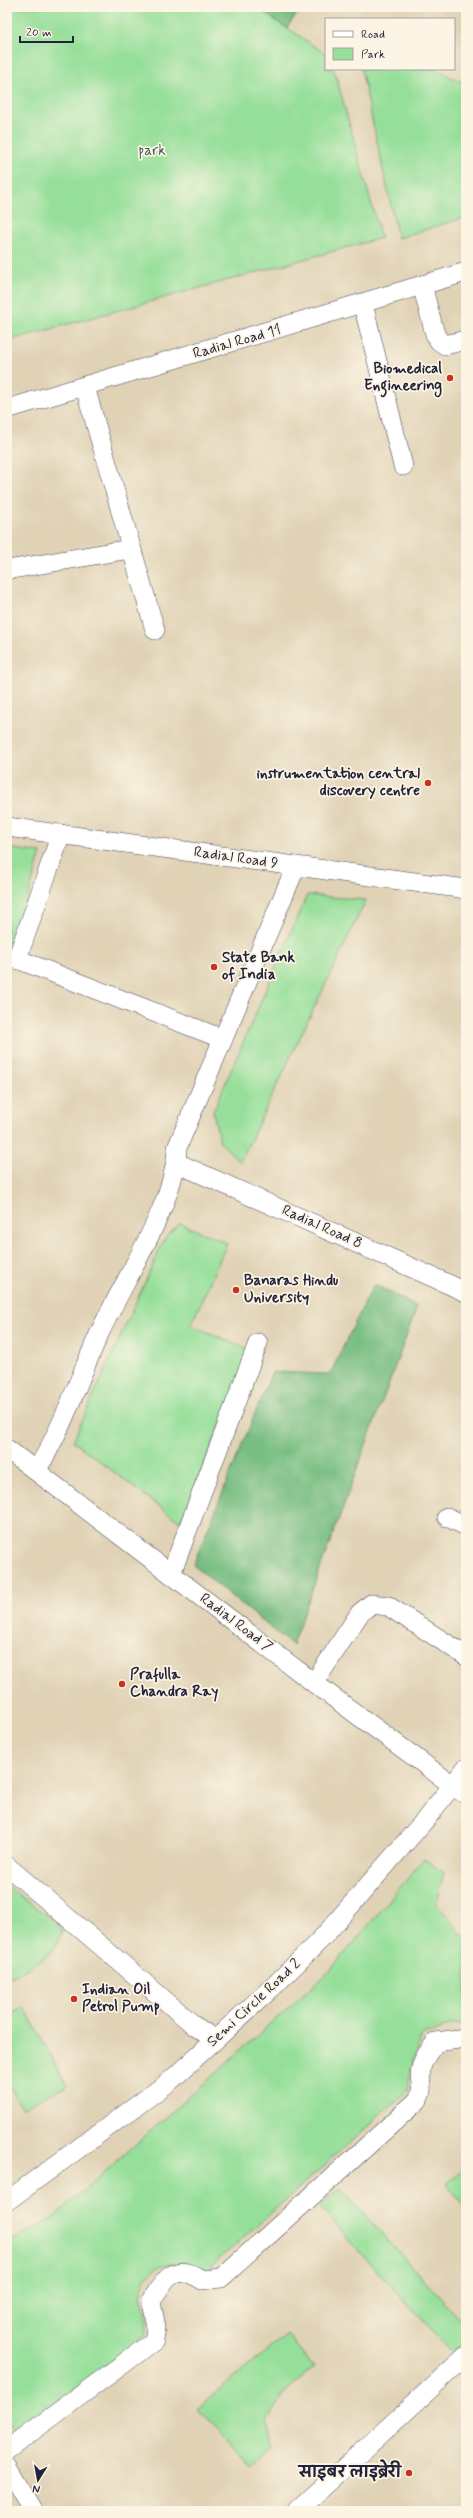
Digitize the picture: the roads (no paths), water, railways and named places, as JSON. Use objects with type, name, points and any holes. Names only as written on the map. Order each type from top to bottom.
[{"type":"lane","name":"Radial Road 11","points":[[7,409],[364,304],[422,284],[466,272]]},
{"type":"lane","points":[[422,284],[435,334],[439,341],[446,345],[466,340]]},
{"type":"lane","points":[[364,304],[402,466]]},
{"type":"lane","points":[[84,387],[130,549],[155,630]]},
{"type":"lane","points":[[7,570],[130,549]]},
{"type":"lane","name":"Radial Road 9","points":[[7,827],[466,889]]},
{"type":"lane","points":[[61,834],[12,959],[223,1039]]},
{"type":"lane","points":[[36,1471],[52,1445],[101,1331],[166,1199],[177,1162],[177,1148],[296,866]]},
{"type":"lane","name":"Radial Road 8","points":[[177,1162],[466,1292]]},
{"type":"lane","points":[[171,1574],[258,1343]]},
{"type":"lane","name":"Radial Road 7","points":[[9,1454],[36,1471],[314,1683],[460,1790]]},
{"type":"lane","points":[[447,1517],[466,1526]]},
{"type":"lane","points":[[314,1683],[360,1613],[371,1604],[388,1606],[466,1656]]},
{"type":"lane","name":"Semi Circle Road 2","points":[[7,2201],[169,2082],[215,2040],[324,1936],[460,1790],[466,1768]]},
{"type":"lane","points":[[7,1866],[188,2021],[215,2040]]},
{"type":"lane","points":[[7,2450],[154,2341],[156,2327],[151,2302],[165,2280],[178,2272],[190,2272],[202,2280],[221,2278],[418,2100],[423,2090],[420,2070],[427,2054],[436,2042],[466,2038]]},
{"type":"lane","points":[[297,2511],[466,2356]]},
{"type":"lane","points":[[7,2467],[33,2511]]},
{"type":"place","name":"Biomedical Engineering","points":[[450,378]]},
{"type":"place","name":"instrumentation central discovery centre","points":[[428,783]]},
{"type":"place","name":"State Bank of India","points":[[214,967]]},
{"type":"place","name":"Banaras Hindu University","points":[[236,1290]]},
{"type":"place","name":"Prafulla Chandra Ray","points":[[122,1684]]},
{"type":"place","name":"Indian Oil Petrol Pump","points":[[74,1999]]},
{"type":"place","name":"साइबर लाइब्रेरी","points":[[409,2473]]},
{"type":"park label","name":"park","points":[[152,151]]}]
